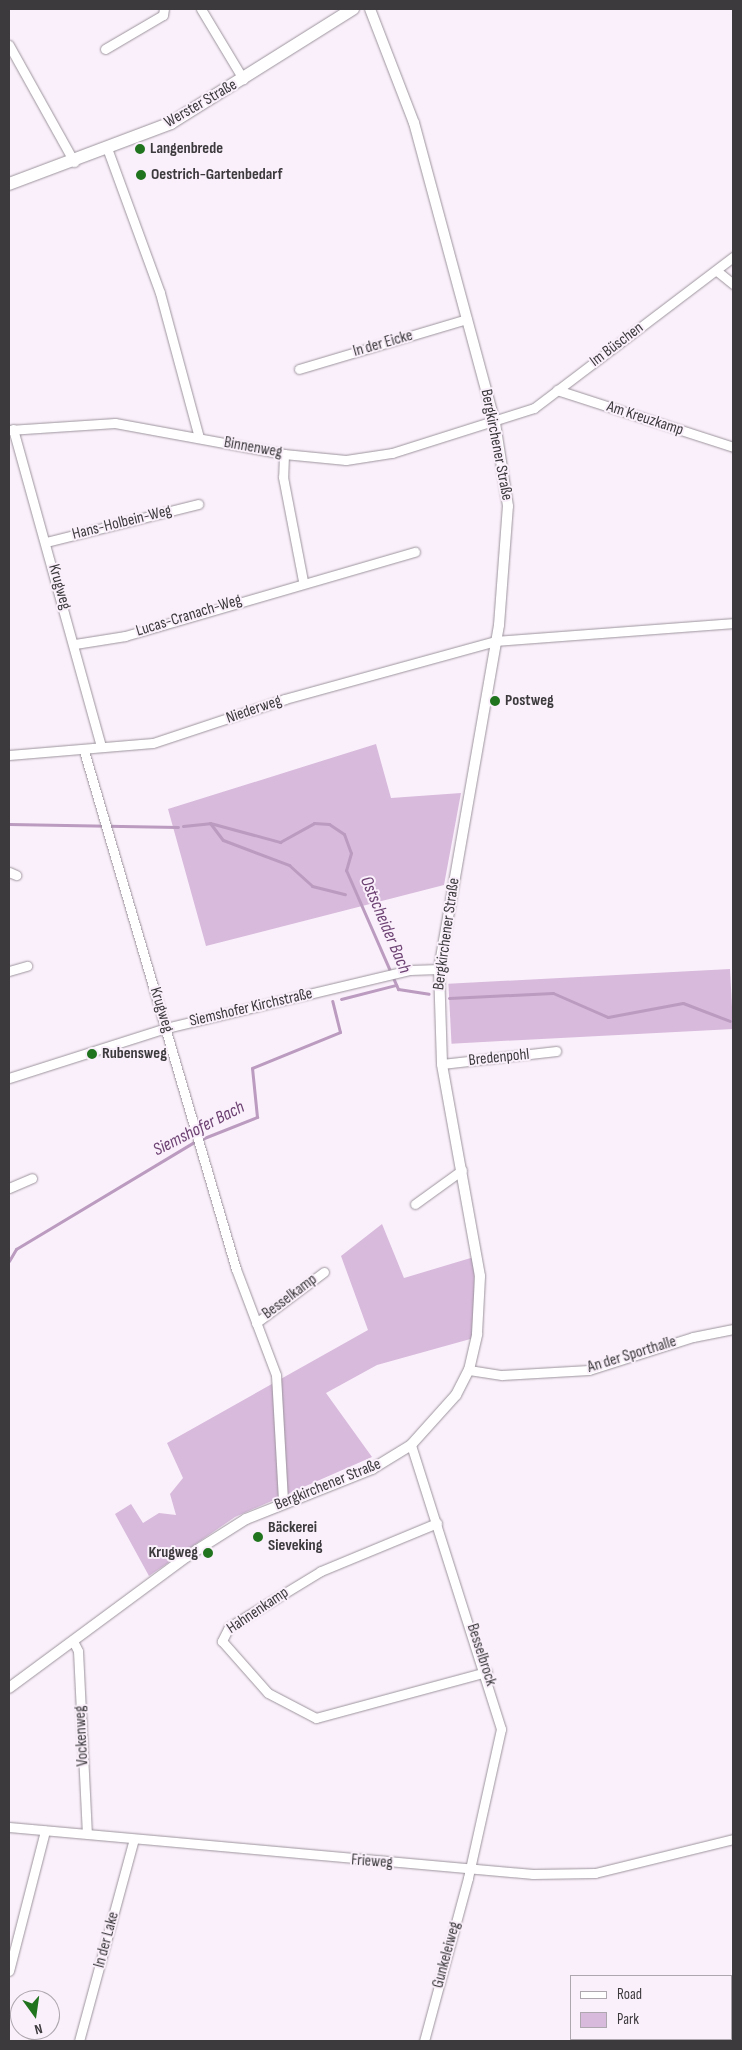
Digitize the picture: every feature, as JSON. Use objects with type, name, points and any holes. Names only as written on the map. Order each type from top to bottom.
[{"type":"main road","name":"Werster Straße","points":[[9,184],[74,162],[171,123],[243,79],[339,12],[353,9]]},
{"type":"street","points":[[105,49],[163,15],[164,9]]},
{"type":"street","points":[[201,9],[243,79]]},
{"type":"street","name":"Bergkirchener Straße","points":[[9,1688],[186,1557],[283,1502],[372,1469],[412,1446],[438,1419],[469,1370],[477,1334],[480,1276],[442,1064],[439,969],[496,642],[509,527],[495,423],[403,86],[370,9]]},
{"type":"street","points":[[9,45],[74,162]]},
{"type":"street","points":[[107,148],[160,293],[199,438]]},
{"type":"street","name":"Im Büschen","points":[[495,423],[534,408],[733,257]]},
{"type":"street","points":[[717,271],[733,284]]},
{"type":"street","name":"In der Eicke","points":[[299,369],[467,319]]},
{"type":"street","name":"Am Kreuzkamp","points":[[557,390],[733,447]]},
{"type":"street","name":"Binnenweg","points":[[11,429],[115,423],[284,454],[346,460],[372,457],[495,423]]},
{"type":"street","name":"Krugweg","points":[[11,429],[75,644],[101,746]]},
{"type":"street","points":[[284,454],[283,477],[302,581]]},
{"type":"street","name":"Hans-Holbein-Weg","points":[[46,542],[198,504]]},
{"type":"street","name":"Lucas-Cranach-Weg","points":[[75,644],[125,636],[302,581],[415,552]]},
{"type":"street","points":[[496,642],[733,624]]},
{"type":"street","name":"Niederweg","points":[[9,755],[84,750],[101,746],[152,744],[286,699],[496,642]]},
{"type":"street","name":"Krugweg","points":[[84,750],[199,1140],[256,1323],[276,1375],[283,1502]]},
{"type":"street","points":[[9,972],[27,966]]},
{"type":"street","name":"Siemshofer Kirchstraße","points":[[9,1078],[166,1028],[393,975],[439,969]]},
{"type":"street","name":"Bredenpohl","points":[[442,1064],[556,1051]]},
{"type":"street","points":[[415,1204],[462,1170]]},
{"type":"street","points":[[9,1188],[32,1178]]},
{"type":"street","name":"Besselkamp","points":[[256,1323],[324,1272]]},
{"type":"street","name":"An der Sporthalle","points":[[469,1370],[502,1375],[589,1370],[693,1336],[733,1329]]},
{"type":"street","name":"Besselbrock","points":[[412,1446],[501,1719],[500,1741],[470,1869]]},
{"type":"street","name":"Hahnenkamp","points":[[437,1523],[321,1570],[229,1627],[222,1641],[268,1693],[316,1718],[487,1672]]},
{"type":"street","name":"Vockenweg","points":[[72,1641],[78,1651],[87,1833]]},
{"type":"street","name":"Frieweg","points":[[9,1828],[87,1833],[134,1839],[533,1874],[595,1872],[733,1839]]},
{"type":"street","points":[[9,1971],[45,1831]]},
{"type":"street","name":"In der Lake","points":[[79,2041],[134,1839]]},
{"type":"street","name":"Gunkeleiweg","points":[[424,2041],[470,1869]]},
{"type":"green space","points":[[376,744],[391,798],[461,793],[444,885],[206,946],[168,809]]},
{"type":"green space","points":[[730,969],[733,1029],[452,1044],[448,984]]},
{"type":"green space","points":[[382,1224],[404,1278],[474,1257],[474,1338],[377,1365],[326,1393],[372,1457],[235,1517],[149,1576],[115,1514],[131,1504],[143,1523],[159,1513],[176,1515],[170,1494],[183,1478],[167,1443],[368,1330],[341,1256]]},
{"type":"waterway","points":[[210,823],[223,840],[289,865],[312,886],[345,894]]},
{"type":"waterway","name":"Ostscheider Bach","points":[[183,826],[210,823],[280,842],[314,823],[329,824],[344,834],[351,853],[346,870],[398,989],[429,994]]},
{"type":"waterway","name":"Ostscheider Bach","points":[[9,824],[178,827]]},
{"type":"waterway","name":"Siemshofer Bach","points":[[341,999],[396,985]]},
{"type":"waterway","name":"Ostscheider Bach","points":[[449,998],[553,993],[608,1017],[683,1003],[730,1021]]},
{"type":"waterway","name":"Siemshofer Bach","points":[[9,1261],[16,1249],[194,1142],[257,1117],[252,1068],[340,1032],[332,1001]]},
{"type":"place","name":"Langenbrede","points":[[140,149]]},
{"type":"place","name":"Oestrich-Gartenbedarf","points":[[141,175]]},
{"type":"place","name":"Postweg","points":[[495,701]]},
{"type":"place","name":"Rubensweg","points":[[92,1054]]},
{"type":"place","name":"Bäckerei Sieveking","points":[[258,1537]]},
{"type":"place","name":"Krugweg","points":[[208,1553]]}]
